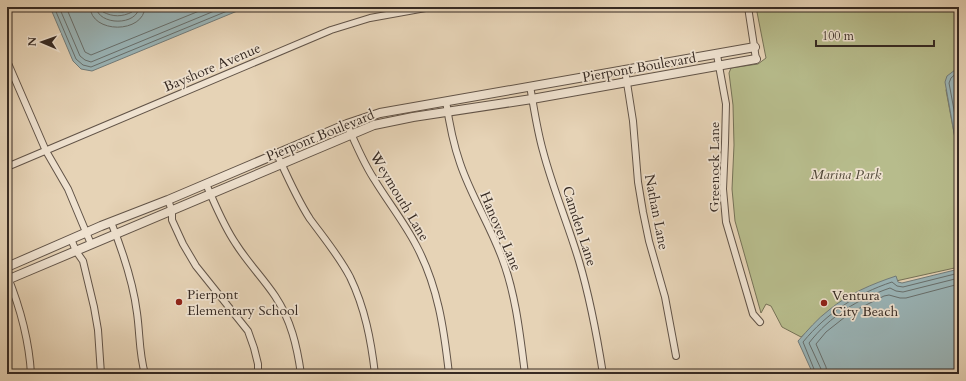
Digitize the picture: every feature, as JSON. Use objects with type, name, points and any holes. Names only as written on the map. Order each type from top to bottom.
[{"type":"street","name":"Bayshore Avenue","points":[[7,167],[326,32],[370,18],[431,7]]},
{"type":"street","points":[[748,7],[756,59]]},
{"type":"street","name":"Pierpont Boulevard","points":[[7,267],[86,232],[168,200],[347,124],[380,113],[446,100],[755,47]]},
{"type":"street","name":"Greenock Lane","points":[[717,54],[726,104],[723,189],[726,222],[752,314],[760,322]]},
{"type":"street","name":"Pierpont Boulevard","points":[[8,278],[211,195],[374,125],[447,111],[532,99],[756,59]]},
{"type":"street","points":[[7,63],[46,151],[68,189],[91,244]]},
{"type":"street","name":"Nathan Lane","points":[[625,70],[633,121],[638,182],[643,212],[649,241],[665,297],[676,356]]},
{"type":"street","name":"Camden Lane","points":[[530,86],[543,153],[579,261],[588,296],[596,331],[603,374]]},
{"type":"street","name":"Hanover Lane","points":[[446,100],[454,143],[460,162],[467,182],[491,229],[512,290],[525,374]]},
{"type":"street","name":"Weymouth Lane","points":[[347,124],[365,163],[417,246],[438,300],[444,328],[449,374]]},
{"type":"street","points":[[277,154],[297,197],[338,257],[350,277],[359,297],[372,341],[375,374]]},
{"type":"street","points":[[206,184],[224,224],[235,244],[274,295],[285,312],[298,350],[301,374]]},
{"type":"street","points":[[168,200],[172,211],[172,220],[182,244],[196,266],[248,331],[255,353],[258,374]]},
{"type":"street","points":[[111,222],[128,267],[134,290],[140,356],[145,374]]},
{"type":"street","points":[[71,239],[76,251],[83,261],[94,307],[98,330],[101,374]]},
{"type":"street","points":[[8,278],[21,312],[27,335],[31,374]]},
{"type":"green space","name":"Marina Park","points":[[756,7],[959,7],[959,67],[946,90],[959,160],[959,267],[896,281],[846,305],[801,337],[782,327],[771,306],[766,304],[761,313],[735,221],[732,189],[734,145],[733,105],[729,73],[731,68],[758,64],[766,58]]},
{"type":"water","points":[[50,7],[102,7],[112,11],[123,12],[134,7],[247,7],[92,71],[81,69],[73,61]]},
{"type":"water","points":[[959,67],[959,160],[945,82],[947,76]]},
{"type":"water","points":[[959,269],[959,374],[813,374],[798,341],[825,313],[836,304],[878,282],[896,276],[898,282],[902,283]]},
{"type":"place","name":"Pierpont Elementary School","points":[[179,302]]},
{"type":"place","name":"Ventura City Beach","points":[[824,303]]}]
